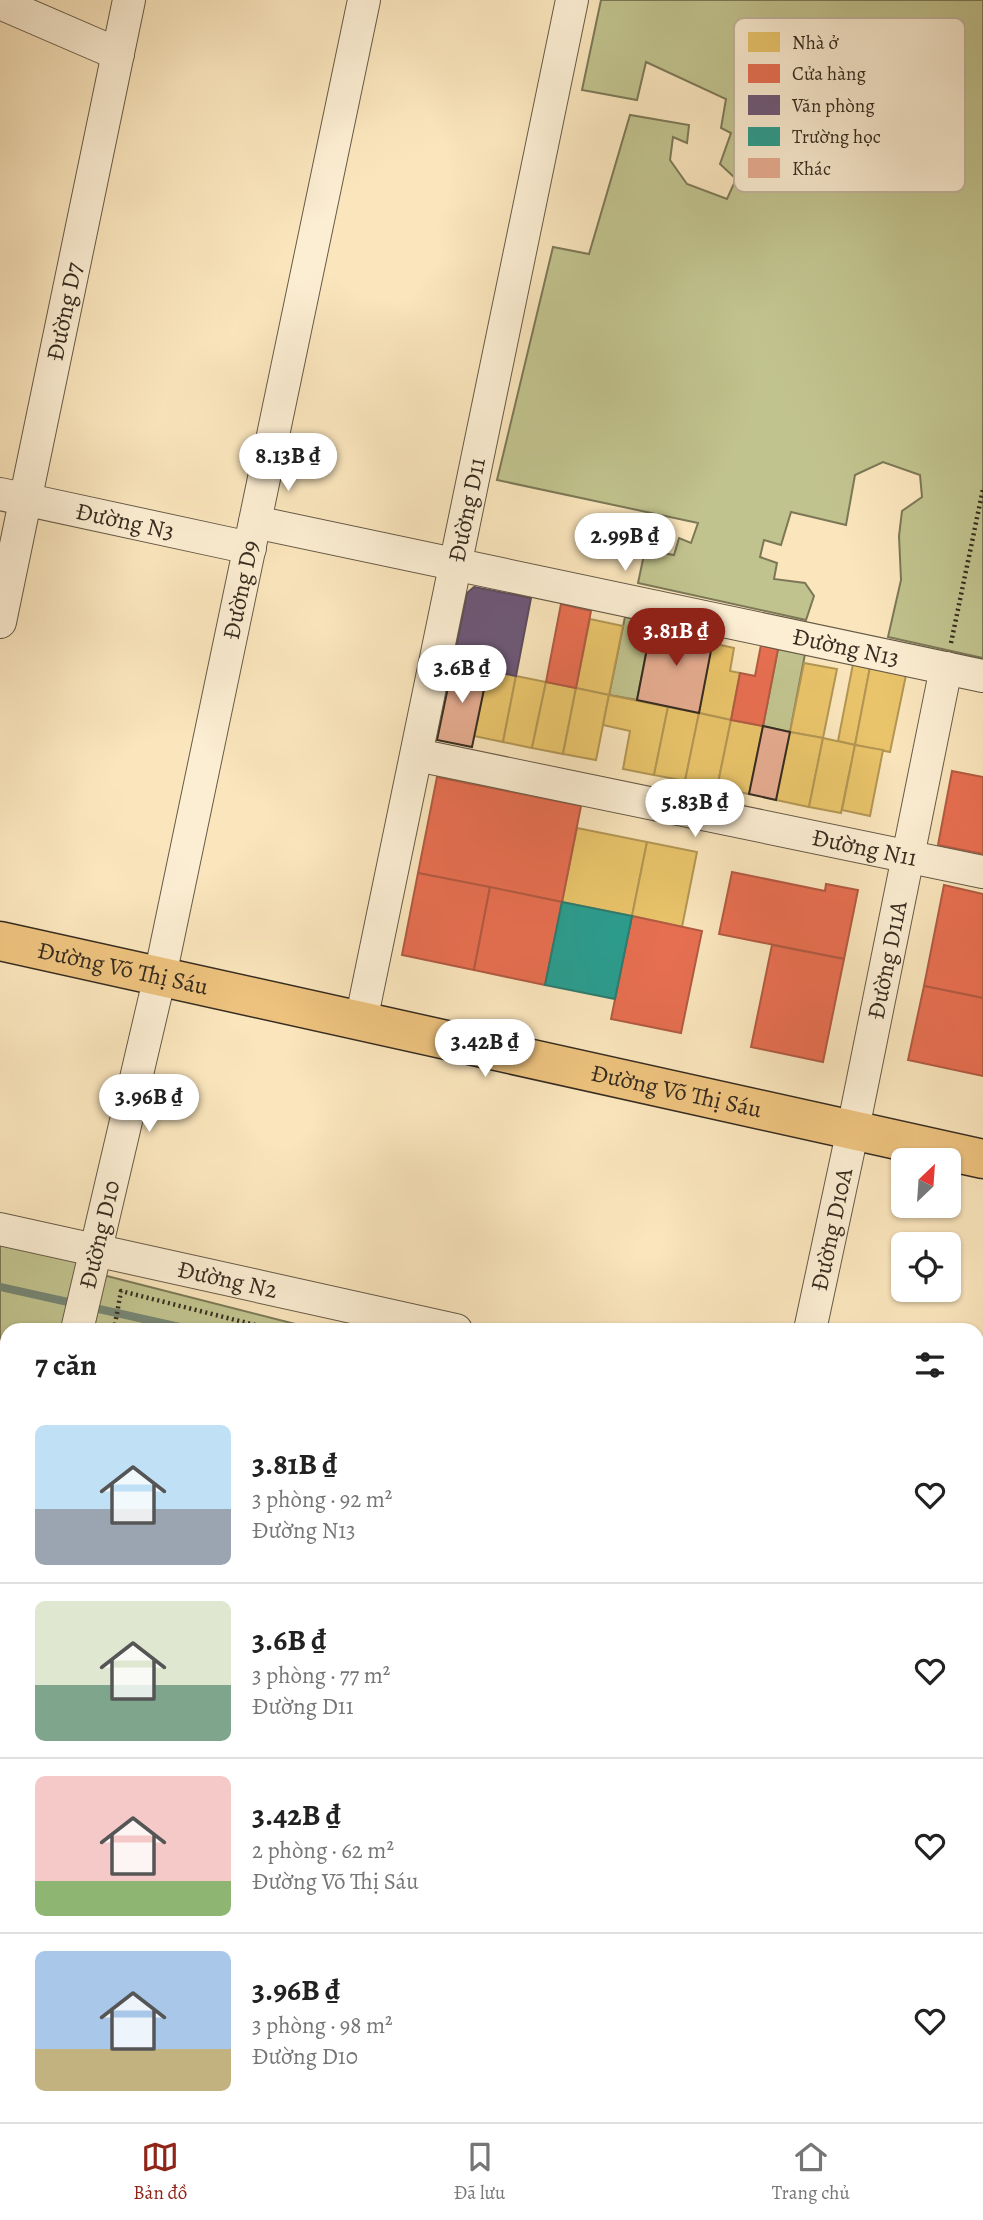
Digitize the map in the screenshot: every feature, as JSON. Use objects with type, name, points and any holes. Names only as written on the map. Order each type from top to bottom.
[{"type":"main road","name":"Đường Võ Thị Sáu","points":[[0,941],[983,1158]]},
{"type":"street","name":"Đường D7","points":[[0,622],[13,497],[129,0]]},
{"type":"street","name":"Đường D9","points":[[160,976],[364,0]]},
{"type":"street","name":"Đường D11","points":[[361,1021],[572,0]]},
{"type":"street","points":[[0,3],[118,54]]},
{"type":"street","name":"Đường N3","points":[[13,497],[253,535]]},
{"type":"street","name":"Đường N13","points":[[253,535],[455,564],[983,676]]},
{"type":"street","name":"Đường D11A","points":[[853,1129],[946,668]]},
{"type":"street","name":"Đường N11","points":[[417,755],[983,872]]},
{"type":"street","name":"Đường D10","points":[[79,1323],[160,976]]},
{"type":"street","name":"Đường D10A","points":[[811,1323],[853,1129]]},
{"type":"street","name":"Đường N2","points":[[0,1229],[424,1323]]},
{"type":"path","points":[[946,668],[983,489]]},
{"type":"path","points":[[115,1323],[121,1292],[247,1323]]},
{"type":"green space","points":[[601,0],[983,0],[983,658],[888,637],[901,580],[899,536],[902,511],[922,497],[920,475],[883,462],[855,475],[846,525],[791,512],[781,545],[764,540],[760,557],[777,563],[774,579],[805,583],[814,596],[806,620],[638,583],[645,550],[674,555],[679,538],[691,543],[698,523],[497,480],[553,247],[589,254],[630,115],[689,125],[687,143],[673,137],[670,160],[687,184],[727,199],[734,183],[734,192],[965,192],[965,18],[734,18],[734,177],[720,164],[731,133],[721,128],[726,99],[646,62],[637,100],[582,90]]},
{"type":"green space","points":[[625,617],[652,623],[637,700],[609,695]]},
{"type":"green space","points":[[778,649],[805,654],[790,732],[763,726]]},
{"type":"green space","points":[[0,1228],[86,1245],[69,1323],[0,1323]]},
{"type":"green space","points":[[99,1274],[292,1323],[88,1323]]},
{"type":"building: Nhà ở","points":[[590,619],[623,626],[609,695],[576,688]]},
{"type":"building: Nhà ở","points":[[712,643],[734,648],[730,671],[740,673],[731,720],[699,713]]},
{"type":"building: Nhà ở","points":[[804,663],[837,669],[823,738],[790,732]]},
{"type":"building: Nhà ở","points":[[853,664],[870,667],[855,745],[838,741]]},
{"type":"building: Nhà ở","points":[[870,667],[906,675],[890,752],[855,745]]},
{"type":"building: Nhà ở","points":[[488,670],[516,676],[503,742],[474,736]]},
{"type":"building: Nhà ở","points":[[516,676],[546,682],[532,748],[503,742]]},
{"type":"building: Nhà ở","points":[[546,682],[576,688],[563,754],[532,748]]},
{"type":"building: Nhà ở","points":[[576,688],[609,695],[596,760],[563,754]]},
{"type":"building: Nhà ở","points":[[609,695],[668,707],[654,775],[623,769],[630,731],[603,725]]},
{"type":"building: Nhà ở","points":[[668,707],[699,713],[685,781],[654,775]]},
{"type":"building: Nhà ở","points":[[699,713],[731,720],[717,788],[685,781]]},
{"type":"building: Nhà ở","points":[[731,720],[763,726],[749,794],[717,788]]},
{"type":"building: Nhà ở","points":[[790,732],[823,738],[809,807],[776,800]]},
{"type":"building: Nhà ở","points":[[823,738],[855,745],[841,813],[809,807]]},
{"type":"building: Nhà ở","points":[[855,745],[883,750],[870,816],[842,810]]},
{"type":"building: Nhà ở","points":[[577,828],[647,842],[632,916],[562,902]]},
{"type":"building: Nhà ở","points":[[647,842],[697,852],[682,927],[632,916]]},
{"type":"building: Cửa hàng","points":[[561,604],[591,611],[576,688],[546,682]]},
{"type":"building: Cửa hàng","points":[[761,645],[778,649],[763,726],[731,720],[740,673],[755,676]]},
{"type":"building: Cửa hàng","points":[[952,771],[983,777],[983,854],[938,845]]},
{"type":"building: Cửa hàng","points":[[437,777],[581,806],[562,902],[418,873]]},
{"type":"building: Cửa hàng","points":[[732,872],[825,891],[826,884],[858,890],[844,959],[719,934]]},
{"type":"building: Cửa hàng","points":[[418,873],[490,887],[474,970],[402,955]]},
{"type":"building: Cửa hàng","points":[[944,885],[983,894],[983,998],[924,986]]},
{"type":"building: Cửa hàng","points":[[490,887],[562,902],[545,985],[474,970]]},
{"type":"building: Cửa hàng","points":[[632,916],[702,931],[681,1033],[611,1019]]},
{"type":"building: Cửa hàng","points":[[772,945],[844,959],[823,1062],[751,1047]]},
{"type":"building: Cửa hàng","points":[[924,986],[983,998],[983,1076],[908,1060]]},
{"type":"building: Văn phòng","points":[[474,587],[531,598],[516,676],[453,663],[467,593]]},
{"type":"building: Trường học","points":[[562,902],[632,916],[615,999],[545,985]]},
{"type":"building: Khác","points":[[652,623],[714,635],[699,713],[637,700]]},
{"type":"building: Khác","points":[[453,663],[488,670],[472,747],[437,740]]},
{"type":"building: Khác","points":[[763,726],[790,732],[776,800],[749,794]]},
{"type":"waterway","points":[[0,1287],[77,1304]]},
{"type":"waterway","points":[[90,1307],[162,1323]]}]
